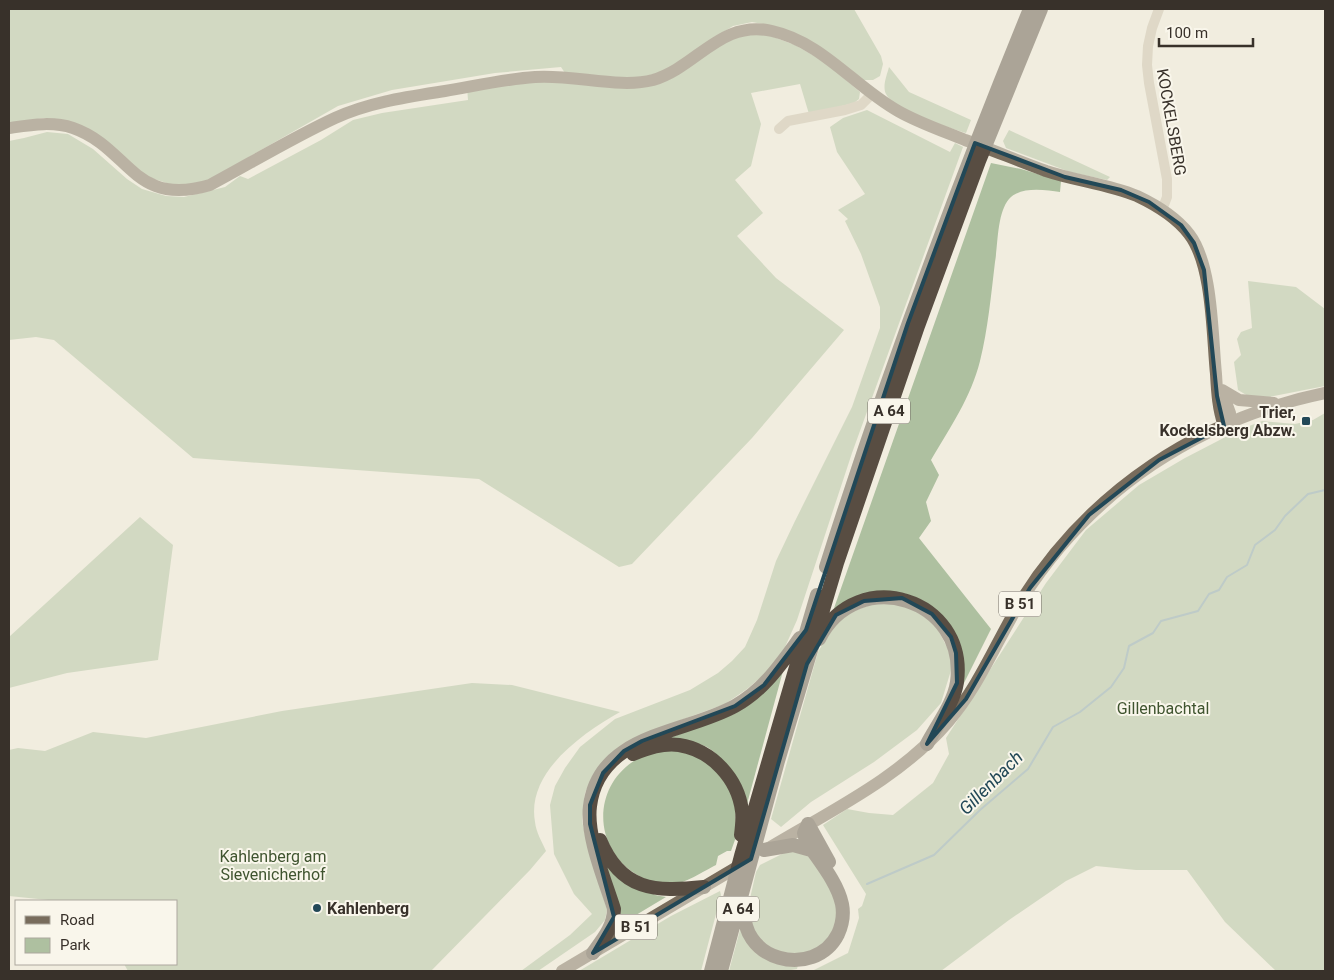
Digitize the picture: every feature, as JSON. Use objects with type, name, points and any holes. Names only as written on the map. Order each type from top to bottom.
[{"type":"highway","name":"A 64","points":[[711,971],[741,856],[806,630],[852,485],[908,323],[973,149],[1030,9]]},
{"type":"highway","name":"A 64","points":[[721,971],[759,848],[807,664],[837,563],[918,326],[979,161],[1041,9]]},
{"type":"highway","points":[[807,664],[828,624],[836,615],[853,605],[874,598],[902,598],[932,614],[951,637],[958,668],[957,683],[953,697],[927,744]]},
{"type":"highway","points":[[593,953],[608,931],[614,916],[614,909],[590,824],[590,805],[595,787],[603,773],[624,752],[642,740],[714,715],[735,706],[750,696],[777,671],[806,630]]},
{"type":"highway","points":[[704,887],[666,890],[651,888],[632,880],[612,862],[600,839],[597,808],[600,793],[617,766],[632,755],[648,748],[662,745],[678,745],[693,749],[714,761],[732,781],[738,795],[742,811],[741,856]]},
{"type":"highway","points":[[808,824],[804,836],[838,892],[842,905],[842,920],[836,938],[824,952],[811,960],[795,962],[777,960],[764,953],[747,932],[744,908],[759,848],[793,845],[811,850]]},
{"type":"highway","points":[[798,971],[822,962],[836,951],[845,936],[850,919],[846,892],[808,824]]},
{"type":"main road","points":[[9,128],[36,124],[58,124],[72,128],[91,136],[140,178],[157,187],[176,191],[192,191],[210,185],[336,118],[370,105],[502,81],[536,77],[561,76],[628,83],[647,81],[672,73],[719,40],[734,32],[751,28],[773,31],[813,48],[898,112],[965,140],[1065,177],[1121,190],[1162,210],[1189,235],[1201,256],[1207,283],[1217,396],[1224,426]]},
{"type":"main road","points":[[1216,374],[1230,413],[1224,426]]},
{"type":"main road","points":[[1222,390],[1239,400],[1280,403]]},
{"type":"main road","name":"B 51","points":[[1171,452],[1192,446],[1235,425],[1325,393]]},
{"type":"main road","name":"B 51","points":[[562,971],[723,876],[759,848],[808,824],[882,779],[927,744],[966,699],[1022,600],[1043,570],[1089,515],[1118,490],[1171,452],[1224,426],[1280,403],[1325,393]]},
{"type":"street","name":"KOCKELSBERG","points":[[1159,9],[1148,46],[1147,64],[1167,179],[1168,197],[1162,210]]},
{"type":"street","points":[[778,129],[788,121],[861,105],[872,94]]},
{"type":"highlighted area","points":[[975,143],[1065,177],[1121,190],[1149,202],[1181,225],[1194,243],[1204,270],[1217,396],[1224,426],[1159,460],[1089,515],[1030,588],[966,699],[927,744],[957,683],[956,653],[951,637],[932,614],[902,598],[864,601],[836,615],[807,664],[751,859],[593,953],[614,917],[590,824],[590,805],[603,773],[624,751],[642,741],[735,706],[764,685],[806,630],[908,323]]},
{"type":"green space","points":[[9,9],[854,9],[881,56],[883,64],[880,76],[873,80],[863,80],[774,26],[752,22],[733,26],[707,42],[754,33],[771,36],[795,45],[825,62],[860,92],[859,99],[854,103],[809,114],[800,84],[751,93],[761,124],[751,166],[735,180],[763,213],[737,236],[776,278],[844,330],[752,438],[632,564],[619,567],[479,479],[193,458],[54,340],[36,337],[9,340],[9,141],[47,132],[68,134],[93,149],[127,179],[142,189],[166,196],[184,197],[225,187],[240,176],[248,179],[321,140],[353,120],[382,113],[468,100],[467,87],[567,76],[561,67],[495,73],[392,90],[338,106],[207,181],[176,186],[148,177],[70,123],[44,118],[9,123]]},
{"type":"green space","points":[[889,67],[909,92],[971,120],[966,133],[909,112],[890,100],[884,88]]},
{"type":"green space","points":[[867,110],[950,152],[955,143],[963,147],[852,453],[797,620],[785,647],[767,672],[747,689],[725,704],[681,720],[593,775],[585,793],[582,821],[607,910],[605,920],[595,932],[538,971],[521,971],[570,935],[592,914],[574,894],[554,854],[550,805],[555,786],[565,768],[580,747],[615,719],[690,690],[718,673],[745,647],[757,620],[776,561],[852,407],[880,328],[880,307],[861,254],[845,221],[848,219],[838,210],[865,194],[837,152],[830,127],[843,118]]},
{"type":"green space","points":[[1009,130],[1110,177],[1107,180],[1070,172],[1006,148],[1003,141]]},
{"type":"green space","points":[[991,163],[1021,169],[1061,181],[1060,192],[1040,190],[1020,192],[1009,199],[1005,205],[999,229],[989,312],[980,361],[966,400],[931,460],[939,475],[926,502],[931,521],[919,538],[991,629],[962,687],[963,659],[956,635],[948,623],[927,603],[914,597],[886,591],[861,596],[833,611]]},
{"type":"green space","points":[[1248,281],[1296,287],[1325,309],[1325,386],[1269,397],[1248,396],[1238,390],[1234,362],[1241,355],[1237,339],[1241,332],[1252,328]]},
{"type":"green space","name":"Gillenbachtal","points":[[1325,413],[1325,971],[1276,971],[1225,922],[1187,870],[1136,870],[1096,866],[1066,881],[1009,920],[941,971],[812,971],[848,953],[859,918],[858,909],[862,906],[866,894],[823,825],[847,809],[893,815],[933,783],[949,754],[946,738],[1046,583],[1086,530],[1139,485],[1239,430],[1262,421],[1295,424],[1313,420]]},
{"type":"green space","points":[[140,517],[173,545],[158,660],[67,673],[9,688],[9,637]]},
{"type":"green space","points":[[875,603],[906,605],[935,624],[951,655],[952,667],[941,703],[917,730],[874,762],[811,802],[781,827],[771,819],[818,652],[833,626],[846,614]]},
{"type":"green space","points":[[783,671],[747,804],[730,772],[714,752],[696,743],[661,741],[734,714],[752,703]]},
{"type":"green space","name":"Kahlenberg am Sievenicherhof","points":[[472,683],[512,685],[620,712],[574,743],[548,771],[539,787],[535,804],[535,822],[539,837],[546,851],[530,870],[431,971],[128,971],[125,965],[178,965],[178,900],[48,900],[9,896],[9,750],[18,748],[45,751],[93,732],[146,738],[282,711]]},
{"type":"green space","points":[[682,750],[711,762],[735,796],[736,837],[731,851],[718,856],[716,865],[681,883],[663,885],[639,876],[622,864],[611,848],[605,831],[603,812],[607,794],[616,778],[629,764],[648,754],[660,751]]},
{"type":"green space","points":[[790,850],[811,855],[829,882],[840,908],[836,931],[809,957],[770,954],[749,924],[748,909],[756,872],[760,865]]},
{"type":"green space","points":[[605,863],[655,895],[666,897],[626,921],[623,920]]},
{"type":"green space","points":[[720,891],[721,895],[701,971],[579,971],[671,916]]},
{"type":"green space","points":[[741,926],[744,932],[798,965],[797,969],[785,971],[729,971]]},
{"type":"waterway","name":"Gillenbach","points":[[867,884],[934,855],[980,810],[1028,769],[1053,727],[1080,712],[1111,687],[1124,668],[1129,646],[1153,633],[1161,621],[1198,611],[1209,594],[1219,590],[1227,577],[1247,565],[1255,545],[1275,530],[1285,516],[1308,494],[1325,490]]},
{"type":"place","name":"Trier, Kockelsberg Abzw.","points":[[1306,421]]},
{"type":"place","name":"Kahlenberg","points":[[317,908]]}]
